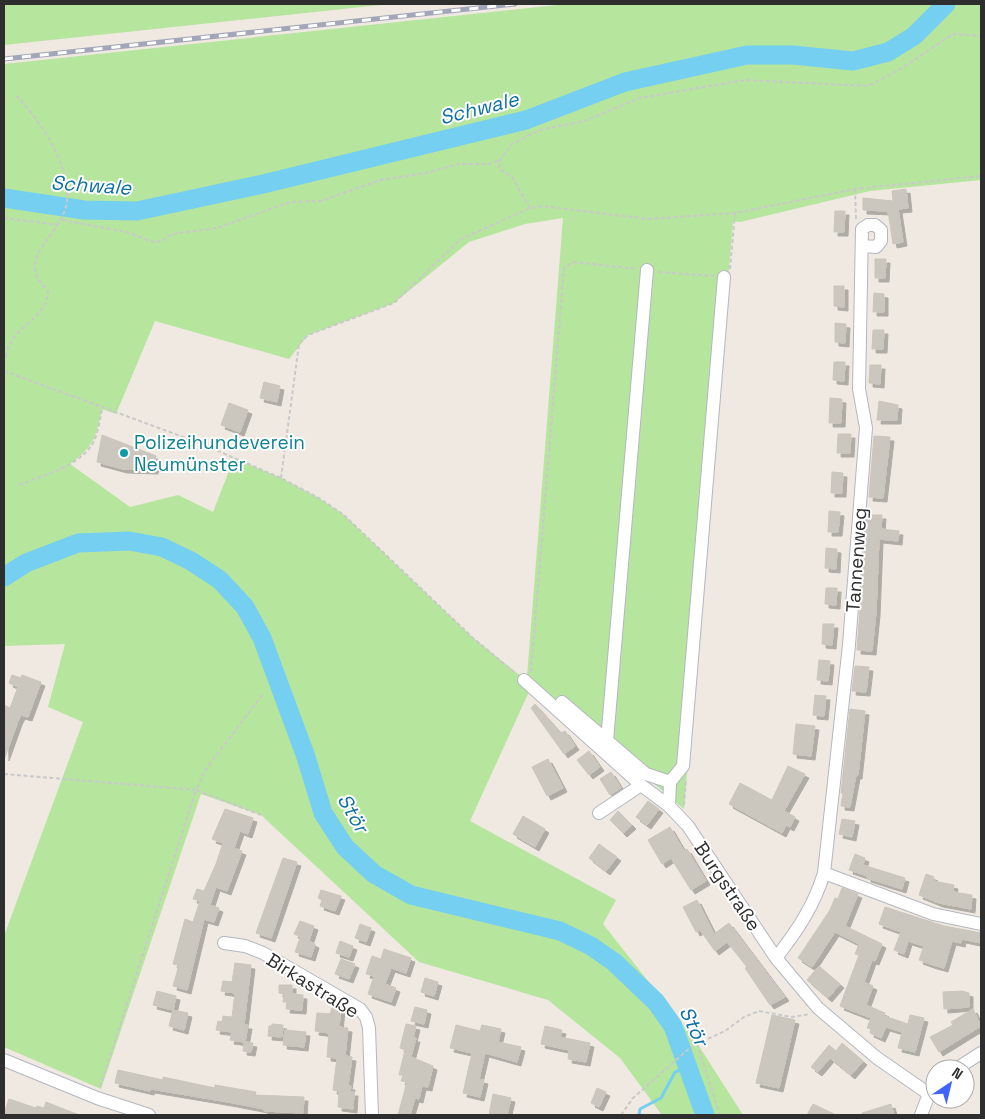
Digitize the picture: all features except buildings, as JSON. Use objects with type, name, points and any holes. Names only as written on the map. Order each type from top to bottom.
[{"type":"street","points":[[862,229],[868,225],[875,225],[881,230],[881,241],[876,247],[863,246]]},
{"type":"street","name":"Tannenweg","points":[[776,958],[800,926],[812,905],[824,873],[848,654],[866,428],[859,390],[862,229]]},
{"type":"street","points":[[606,741],[647,270]]},
{"type":"street","points":[[669,806],[670,782],[683,766],[724,277]]},
{"type":"street","points":[[527,677],[646,774],[670,782]]},
{"type":"street","name":"Burgstraße","points":[[527,677],[641,785],[669,806],[688,826],[776,958],[818,1008],[877,1058],[925,1086]]},
{"type":"street","points":[[599,813],[641,785]]},
{"type":"street","points":[[824,873],[933,914],[981,924]]},
{"type":"street","name":"Birkastraße","points":[[224,943],[245,946],[262,953],[360,1009],[366,1017],[369,1028],[372,1115]]},
{"type":"street","points":[[4,1060],[97,1098],[149,1115]]},
{"type":"path","points":[[530,208],[512,177],[499,169],[500,160],[512,144],[540,130],[584,121],[640,98],[745,80],[868,86],[899,70],[953,34],[981,36]]},
{"type":"path","points":[[4,363],[12,340],[42,310],[48,299],[48,290],[38,282],[34,268],[39,250],[62,220],[67,199],[63,172],[48,135],[35,115],[16,95]]},
{"type":"path","points":[[62,220],[127,232],[152,242],[162,241],[171,234],[217,228],[290,202],[321,201],[380,180],[426,173],[458,164],[489,164],[500,160]]},
{"type":"path","points":[[281,478],[299,344],[308,335],[394,303],[461,239],[530,208],[542,206],[648,218],[735,213],[855,189],[981,176]]},
{"type":"path","points":[[855,189],[856,218],[862,229]]},
{"type":"path","points":[[4,218],[59,224]]},
{"type":"path","points":[[527,677],[564,268],[573,262],[724,277]]},
{"type":"path","points":[[4,371],[102,409],[197,442],[281,478],[319,498],[344,514],[472,637],[527,677]]},
{"type":"path","points":[[19,485],[70,464],[88,450],[94,440],[102,409]]},
{"type":"path","points":[[97,1098],[196,790],[206,769],[263,694]]},
{"type":"path","points":[[4,774],[196,790],[261,815]]},
{"type":"path","points":[[621,1115],[633,1098],[692,1046],[725,1031],[744,1017],[759,1011],[792,1017],[808,1015],[818,1008]]},
{"type":"path","points":[[697,1043],[720,1115]]},
{"type":"green space","points":[[4,4],[390,4],[4,45]]},
{"type":"green space","points":[[567,4],[981,4],[981,180],[870,191],[740,222],[733,221],[684,809],[527,677],[563,218],[525,224],[469,242],[394,303],[308,335],[289,359],[155,321],[116,414],[102,409],[93,441],[85,452],[70,464],[130,507],[178,495],[213,512],[234,458],[281,478],[319,498],[344,515],[472,637],[532,685],[470,821],[616,900],[603,924],[697,1043],[743,1115],[662,1115],[620,1058],[548,1000],[419,962],[261,815],[201,794],[101,1089],[4,1047],[4,936],[83,722],[48,707],[65,644],[4,646],[4,64]]},
{"type":"waterway","name":"Schwale","points":[[4,198],[84,210],[137,211],[263,184],[526,120],[625,82],[747,55],[793,55],[853,61],[888,52],[914,36],[946,4]]},
{"type":"waterway","name":"Stör","points":[[4,577],[26,563],[78,543],[129,541],[162,547],[191,561],[220,580],[245,607],[262,638],[306,757],[323,813],[345,847],[374,874],[411,895],[560,931],[591,946],[614,962],[656,1002],[673,1026],[705,1115]]},
{"type":"waterway","points":[[639,1115],[640,1109],[661,1098],[675,1072],[689,1066]]},
{"type":"railway","points":[[4,59],[515,4]]},
{"type":"place","name":"Polizeihundeverein Neumünster","points":[[124,453]]}]
